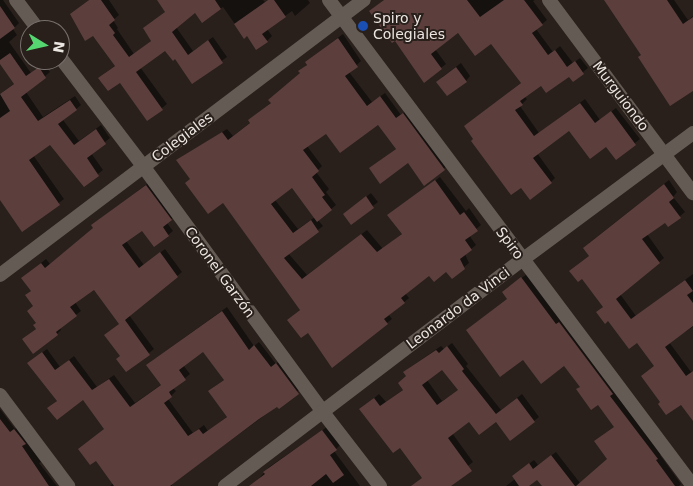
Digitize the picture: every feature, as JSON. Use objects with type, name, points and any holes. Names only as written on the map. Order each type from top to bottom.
[{"type":"street","points":[[16,0],[31,20]]},
{"type":"street","name":"Spiro","points":[[329,0],[693,486]]},
{"type":"street","name":"Colegiales","points":[[0,275],[364,0]]},
{"type":"street","name":"Murguiondo","points":[[550,0],[693,193]]},
{"type":"street","name":"Coronel Garzón","points":[[69,70],[143,166],[322,411],[380,486]]},
{"type":"street","name":"Leonardo da Vinci","points":[[225,486],[522,260],[693,133]]},
{"type":"street","points":[[0,395],[68,486]]},
{"type":"building","points":[[89,0],[101,0],[115,20],[109,25],[115,33],[113,35],[129,57],[151,41],[143,28],[165,12],[157,0],[215,0],[221,9],[202,23],[195,13],[172,32],[188,55],[208,40],[223,63],[192,84],[175,59],[173,61],[165,51],[136,72],[163,110],[147,121],[120,83],[108,91],[98,78],[115,66],[93,36],[85,41],[70,14]]},
{"type":"building","points":[[268,0],[274,0],[286,17],[262,34],[268,42],[256,50],[247,36],[244,39],[234,24]]},
{"type":"building","points":[[384,0],[467,0],[480,17],[504,0],[524,0],[543,25],[532,33],[548,55],[555,50],[567,67],[575,61],[584,74],[573,82],[569,77],[546,93],[541,86],[520,101],[523,105],[515,110],[534,136],[580,103],[595,123],[611,111],[636,145],[616,160],[606,147],[590,159],[569,131],[533,158],[552,183],[530,200],[521,188],[511,195],[471,141],[473,139],[464,126],[521,83],[491,44],[475,56],[458,33],[431,54],[442,69],[424,83],[395,41],[392,43],[369,11]]},
{"type":"building","points":[[604,0],[667,0],[683,24],[693,17],[693,91],[670,106],[638,57],[641,55]]},
{"type":"building","points":[[0,6],[15,28],[0,39]]},
{"type":"building","points":[[338,38],[358,67],[345,76],[367,106],[380,96],[396,118],[403,113],[445,170],[424,186],[408,163],[380,184],[369,168],[396,149],[378,125],[340,153],[326,134],[303,150],[319,171],[312,177],[325,195],[322,197],[332,210],[317,222],[292,188],[271,204],[293,233],[311,220],[319,232],[284,258],[302,279],[361,234],[377,252],[402,234],[387,215],[435,180],[460,215],[464,212],[478,231],[465,240],[472,250],[460,259],[465,269],[452,279],[446,272],[434,282],[429,276],[401,298],[405,303],[384,319],[388,324],[332,368],[308,333],[301,338],[287,320],[300,310],[223,203],[208,214],[185,183],[190,179],[176,160],[222,132],[228,140],[250,123],[248,120],[271,103],[268,100],[300,73],[298,71],[307,65],[305,62]]},
{"type":"building","points":[[10,53],[26,76],[35,70],[41,70],[46,78],[21,97],[38,121],[70,100],[77,110],[58,124],[74,145],[96,129],[106,144],[87,158],[99,176],[84,187],[50,145],[29,160],[60,205],[22,232],[0,200],[0,118],[10,111],[0,94],[14,84],[0,64],[0,60]]},
{"type":"building","points":[[456,67],[467,82],[447,96],[436,82]]},
{"type":"building","points":[[664,184],[674,198],[669,202],[681,218],[668,227],[665,223],[642,239],[660,263],[616,299],[631,319],[685,280],[693,291],[687,295],[693,303],[693,326],[665,347],[686,376],[693,371],[693,421],[681,405],[666,415],[658,404],[660,402],[641,376],[654,366],[637,343],[629,349],[608,321],[605,324],[596,312],[603,307],[582,279],[578,282],[569,271],[589,256],[583,248]]},
{"type":"building","points":[[146,185],[172,220],[163,227],[169,236],[154,247],[142,231],[122,245],[139,268],[160,252],[178,277],[125,320],[150,355],[126,372],[116,359],[120,356],[104,335],[119,324],[94,290],[70,307],[77,316],[56,332],[58,335],[33,354],[22,339],[36,329],[33,325],[36,323],[27,311],[33,306],[25,295],[31,291],[21,278],[41,263],[45,268],[93,228],[91,225]]},
{"type":"building","points":[[366,196],[374,208],[351,225],[343,214]]},
{"type":"building","points":[[521,277],[556,324],[559,322],[613,394],[610,396],[658,459],[656,460],[675,486],[576,486],[607,459],[594,441],[614,427],[598,405],[591,410],[576,389],[580,387],[564,366],[541,384],[523,360],[500,377],[466,330],[507,299],[502,292]]},
{"type":"building","points":[[222,311],[249,350],[254,345],[271,367],[276,363],[299,394],[279,409],[277,407],[259,419],[170,486],[114,486],[96,461],[90,465],[78,449],[104,429],[83,400],[57,420],[47,408],[57,401],[27,363],[42,352],[55,370],[69,360],[92,390],[109,379],[130,407],[161,385],[146,365]],"holes":[[[203,352],[224,380],[208,391],[227,417],[203,434],[199,429],[188,436],[164,403],[172,397],[169,392],[186,380],[179,370]]]},
{"type":"building","points":[[447,346],[464,369],[462,371],[496,414],[517,398],[535,422],[510,441],[496,422],[479,435],[469,422],[448,438],[472,471],[451,486],[411,486],[422,478],[400,448],[393,453],[359,409],[374,398],[380,406],[403,390],[398,383],[406,376],[403,372],[436,350],[439,353]],"holes":[[[442,370],[458,390],[437,405],[422,385]]]},
{"type":"building","points":[[0,419],[10,432],[14,429],[26,444],[22,446],[49,486],[0,486]]},
{"type":"building","points":[[322,430],[337,450],[330,455],[344,475],[333,483],[326,474],[311,486],[249,486],[265,474],[263,472]]},
{"type":"building","points":[[551,455],[575,486],[542,486],[537,480],[529,486],[519,486],[512,476],[529,463],[533,469]]},
{"type":"place","name":"Spiro y Colegiales","points":[[363,26]]}]
